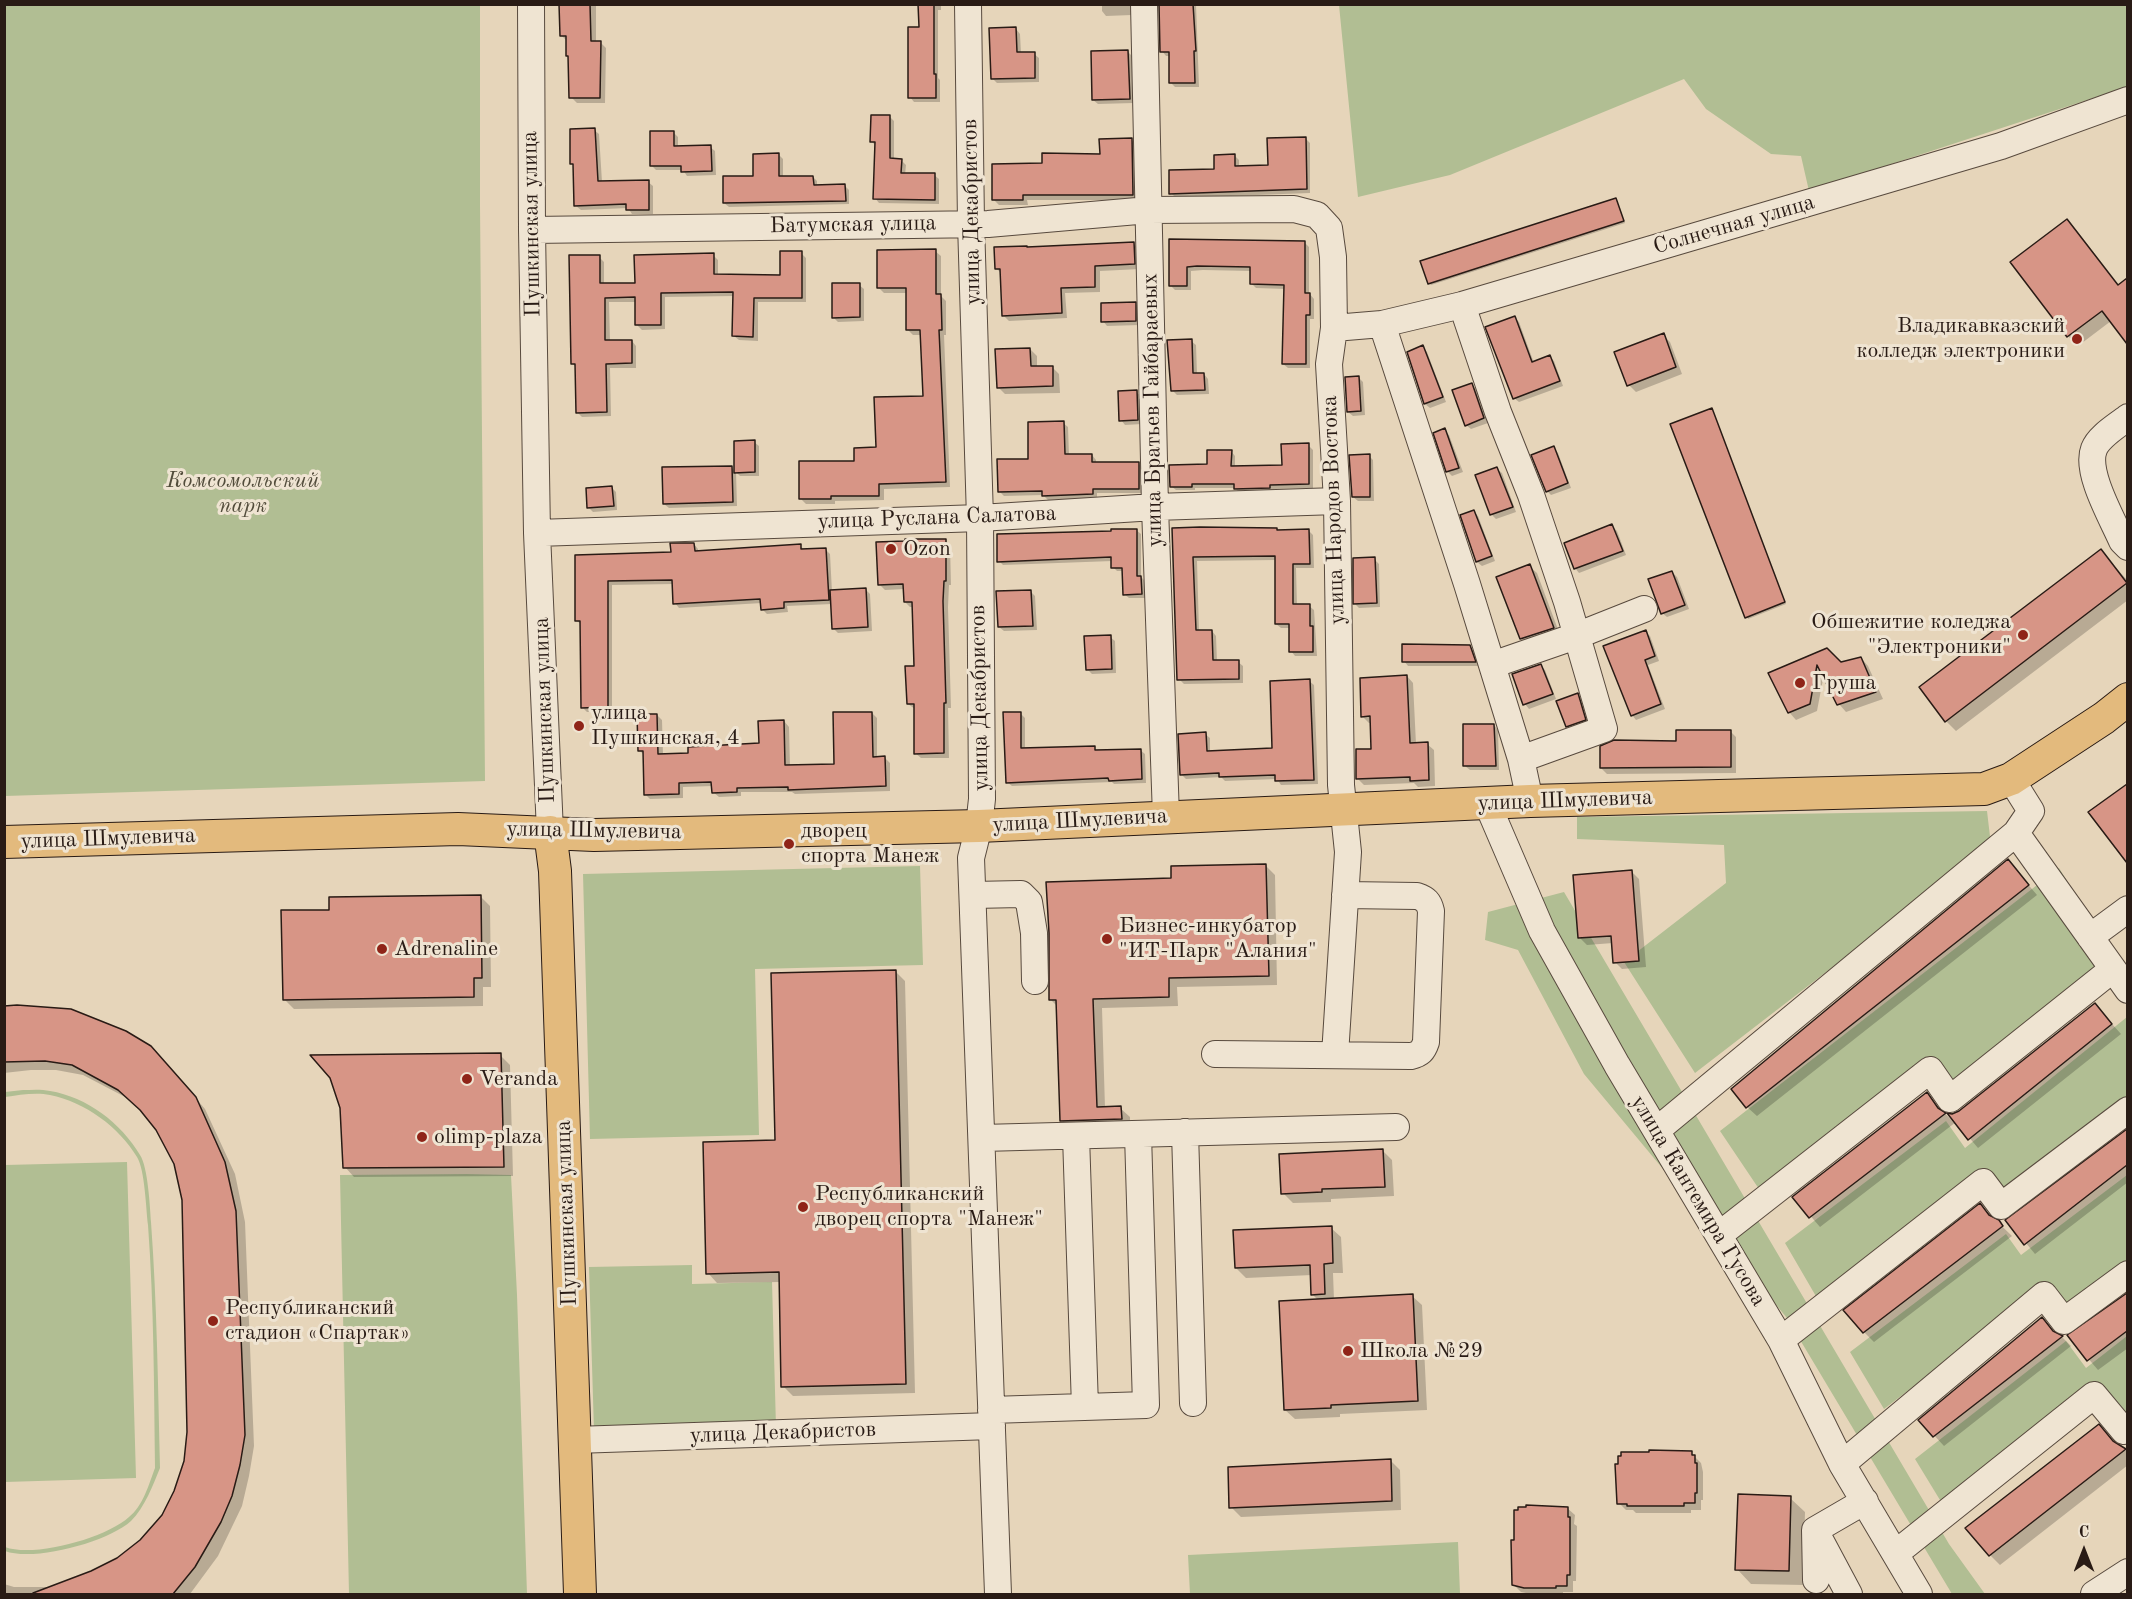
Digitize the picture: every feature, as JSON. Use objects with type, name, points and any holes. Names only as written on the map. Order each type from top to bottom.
[{"type":"main road","name":"улица Шмулевича","points":[[4,842],[458,829],[594,835],[979,826],[1530,801],[1984,789],[2011,779],[2104,718],[2127,699]]},
{"type":"main road","name":"Пушкинская улица","points":[[550,832],[555,871],[580,1594]]},
{"type":"street","name":"Пушкинская улица","points":[[531,4],[537,533],[550,832]]},
{"type":"street","name":"улица Декабристов","points":[[968,4],[971,224],[980,518],[982,799],[979,826],[971,858],[998,1594]]},
{"type":"street","name":"улица Братьев Гайбараевых","points":[[1144,4],[1155,507],[1166,816]]},
{"type":"street","name":"Солнечная улица","points":[[1334,328],[1382,324],[1462,305],[2001,146],[2127,100]]},
{"type":"street","name":"Батумская улица","points":[[532,230],[988,224],[1149,210],[1294,209],[1317,215]]},
{"type":"street","name":"улица Народов Востока","points":[[1317,215],[1329,228],[1333,257],[1334,328],[1329,364],[1336,501],[1342,810],[1348,852],[1335,1055]]},
{"type":"street","points":[[1462,305],[1498,412],[1531,495],[1568,602],[1604,729],[1521,759]]},
{"type":"street","points":[[1382,324],[1492,665],[1521,759],[1530,801]]},
{"type":"street","points":[[2127,417],[2094,448],[2091,463],[2122,540],[2127,547]]},
{"type":"street","name":"улица Руслана Салатова","points":[[537,533],[980,518],[1155,507],[1336,501]]},
{"type":"street","points":[[1492,665],[1576,636],[1644,609]]},
{"type":"street","points":[[1657,1130],[2016,833],[2031,811],[2011,779]]},
{"type":"street","name":"улица Кантемира Гусова","points":[[1487,803],[1542,931],[1617,1065],[1781,1340],[1842,1464],[1919,1594]]},
{"type":"street","points":[[1719,1235],[1930,1070],[1950,1099],[2120,979],[2016,833]]},
{"type":"street","points":[[973,895],[1021,894],[1029,902],[1034,933],[1035,981]]},
{"type":"street","points":[[1215,1054],[1411,1056],[1424,1049],[1431,911],[1429,904],[1424,898],[1417,896],[1345,895]]},
{"type":"street","points":[[2090,937],[2127,909]]},
{"type":"street","points":[[1781,1340],[1983,1182],[2001,1206],[2127,1110]]},
{"type":"street","points":[[982,1138],[1396,1127]]},
{"type":"street","points":[[1185,1132],[1193,1403]]},
{"type":"street","points":[[992,1418],[1085,1407],[1146,1405],[1138,1134]]},
{"type":"street","points":[[1076,1136],[1085,1407]]},
{"type":"street","points":[[1842,1464],[2043,1295],[2064,1321],[2127,1274]]},
{"type":"street","points":[[1896,1553],[2094,1395],[2124,1431],[2127,1428]]},
{"type":"street","name":"улица Декабристов","points":[[575,1440],[992,1418]]},
{"type":"street","points":[[1815,1530],[1864,1501]]},
{"type":"street","points":[[1815,1530],[1816,1580]]},
{"type":"street","points":[[1815,1530],[1850,1594]]},
{"type":"street","points":[[2094,1594],[2127,1572]]},
{"type":"green space","name":"Комсомольский парк","points":[[4,5],[480,5],[485,781],[5,796]]},
{"type":"green space","points":[[1339,5],[2127,5],[2127,87],[1809,191],[1801,156],[1771,154],[1706,109],[1684,79],[1450,175],[1358,197]]},
{"type":"green space","points":[[1987,811],[1991,845],[1695,1073],[1624,962],[1726,883],[1724,845],[1577,839],[1577,817]]},
{"type":"green space","points":[[920,866],[923,965],[755,969],[759,1135],[590,1139],[583,874]]},
{"type":"green space","points":[[2059,868],[2114,956],[1951,1086],[1932,1056],[1759,1189],[1720,1131]]},
{"type":"green space","points":[[1564,892],[1949,1544],[1985,1594],[1952,1594],[1787,1318],[1584,1074],[1518,950],[1485,940],[1488,912]]},
{"type":"green space","points":[[2127,1017],[2127,1102],[2005,1196],[1986,1171],[1817,1298],[1785,1243],[1946,1121],[1965,1148]]},
{"type":"green space","points":[[43,1090],[64,1094],[90,1105],[123,1132],[143,1161],[148,1187],[153,1253],[159,1406],[160,1468],[148,1496],[131,1521],[120,1529],[89,1543],[34,1554],[5,1551],[5,1547],[33,1550],[87,1539],[118,1525],[134,1512],[142,1501],[155,1468],[153,1346],[148,1225],[143,1180],[137,1157],[111,1126],[76,1103],[45,1094],[5,1097],[5,1092]]},
{"type":"green space","points":[[127,1162],[136,1478],[5,1482],[5,1165]]},
{"type":"green space","points":[[340,1175],[511,1175],[527,1594],[349,1594]]},
{"type":"green space","points":[[2127,1175],[2127,1266],[2067,1313],[2045,1286],[1884,1409],[1850,1352],[2006,1234],[2021,1255]]},
{"type":"green space","points":[[692,1265],[692,1284],[772,1282],[776,1427],[594,1431],[589,1267]]},
{"type":"green space","points":[[2127,1336],[2127,1419],[2110,1400],[1954,1523],[1915,1459],[2066,1341],[2086,1368]]},
{"type":"green space","points":[[1458,1542],[1460,1594],[1190,1594],[1188,1555]]},
{"type":"building","points":[[559,4],[590,4],[591,41],[601,41],[600,98],[569,98],[566,36],[560,36]]},
{"type":"building","points":[[918,4],[934,4],[936,98],[908,98],[908,27],[919,27]]},
{"type":"building","points":[[1159,4],[1193,4],[1196,51],[1194,51],[1195,83],[1169,83],[1169,52],[1160,52]]},
{"type":"building","points":[[1016,27],[1017,52],[1035,52],[1035,78],[991,79],[989,28]]},
{"type":"building","points":[[1128,50],[1130,99],[1092,100],[1091,51]]},
{"type":"building","points":[[871,115],[890,115],[890,158],[902,159],[901,173],[935,173],[935,200],[873,199],[875,142],[870,142]]},
{"type":"building","points":[[595,128],[598,181],[649,180],[649,210],[626,210],[626,204],[574,206],[573,164],[570,164],[570,129]]},
{"type":"building","points":[[650,131],[674,131],[674,146],[711,145],[712,171],[681,172],[681,166],[650,166]]},
{"type":"building","points":[[1306,137],[1307,189],[1169,194],[1169,170],[1214,169],[1214,155],[1235,154],[1235,166],[1268,165],[1267,138]]},
{"type":"building","points":[[1132,138],[1133,195],[1023,195],[1023,200],[992,200],[992,164],[1042,163],[1042,153],[1100,154],[1099,139]]},
{"type":"building","points":[[779,153],[779,176],[813,176],[814,185],[845,184],[846,201],[723,203],[723,176],[753,176],[753,154]]},
{"type":"building","points":[[1616,198],[1624,221],[1428,284],[1420,261]]},
{"type":"building","points":[[2067,219],[2118,285],[2127,278],[2127,344],[2102,311],[2067,337],[2010,262]]},
{"type":"building","points":[[1169,239],[1305,241],[1305,293],[1310,293],[1310,315],[1306,315],[1306,364],[1282,364],[1284,285],[1250,284],[1250,267],[1197,266],[1187,267],[1187,286],[1169,286]]},
{"type":"building","points":[[1134,242],[1135,264],[1095,266],[1095,287],[1061,288],[1062,313],[1002,316],[1000,269],[995,269],[994,247]]},
{"type":"building","points":[[936,249],[936,294],[941,294],[942,330],[939,330],[946,482],[879,484],[879,496],[799,499],[799,461],[854,461],[854,448],[876,447],[874,397],[923,396],[920,330],[906,330],[906,288],[877,288],[877,250]]},
{"type":"building","points":[[780,251],[802,251],[802,298],[754,298],[753,337],[732,336],[733,292],[661,293],[661,325],[635,325],[635,297],[605,298],[605,340],[632,340],[632,363],[606,364],[607,412],[576,413],[575,364],[571,364],[569,255],[600,255],[600,283],[635,283],[634,255],[714,253],[714,274],[780,275]]},
{"type":"building","points":[[832,283],[860,283],[860,317],[832,318]]},
{"type":"building","points":[[1136,302],[1136,321],[1101,322],[1101,303]]},
{"type":"building","points":[[1515,316],[1532,362],[1550,355],[1560,381],[1513,399],[1485,327]]},
{"type":"building","points":[[1664,333],[1676,367],[1627,386],[1614,352]]},
{"type":"building","points":[[1192,339],[1193,373],[1204,373],[1205,390],[1171,391],[1167,340]]},
{"type":"building","points":[[1423,345],[1443,397],[1424,404],[1407,352]]},
{"type":"building","points":[[1030,348],[1031,366],[1053,366],[1053,386],[997,388],[995,349]]},
{"type":"building","points":[[1359,376],[1361,411],[1347,412],[1345,377]]},
{"type":"building","points":[[1472,383],[1484,418],[1465,426],[1452,390]]},
{"type":"building","points":[[1137,390],[1138,420],[1119,421],[1118,391]]},
{"type":"building","points":[[1712,408],[1785,602],[1745,618],[1670,424]]},
{"type":"building","points":[[1064,421],[1065,454],[1092,454],[1092,462],[1139,462],[1139,489],[1093,489],[1093,494],[1042,496],[1042,491],[998,492],[997,459],[1028,459],[1028,422]]},
{"type":"building","points":[[1445,428],[1459,468],[1446,472],[1433,433]]},
{"type":"building","points":[[755,440],[755,472],[734,473],[734,441]]},
{"type":"building","points":[[1309,443],[1309,484],[1234,489],[1234,484],[1192,484],[1192,487],[1170,487],[1169,465],[1207,464],[1207,450],[1232,450],[1231,466],[1282,465],[1281,444]]},
{"type":"building","points":[[1554,446],[1568,483],[1546,492],[1531,455]]},
{"type":"building","points":[[1370,454],[1370,497],[1352,497],[1349,455]]},
{"type":"building","points":[[732,466],[733,502],[663,504],[662,467]]},
{"type":"building","points":[[1497,467],[1513,507],[1490,515],[1475,475]]},
{"type":"building","points":[[612,486],[614,506],[587,508],[586,488]]},
{"type":"building","points":[[1474,510],[1492,556],[1476,562],[1460,515]]},
{"type":"building","points":[[1612,524],[1623,551],[1574,569],[1564,543]]},
{"type":"building","points":[[1172,528],[1309,529],[1310,564],[1293,564],[1293,604],[1310,604],[1313,652],[1289,652],[1289,624],[1275,624],[1275,556],[1193,557],[1196,630],[1212,630],[1213,660],[1239,660],[1239,679],[1177,680]]},
{"type":"building","points":[[1111,529],[1137,529],[1137,576],[1141,576],[1142,594],[1123,595],[1122,568],[1111,568],[1111,557],[997,562],[997,534],[1111,531]]},
{"type":"building","points":[[905,539],[946,539],[946,581],[944,581],[943,601],[946,703],[944,703],[944,753],[914,754],[914,704],[907,704],[905,666],[914,666],[912,602],[904,602],[903,584],[878,585],[876,542],[905,541]]},
{"type":"building","points":[[670,543],[694,543],[695,551],[801,544],[801,549],[826,548],[829,600],[784,602],[784,608],[761,610],[760,599],[673,604],[672,580],[608,581],[608,707],[581,708],[580,621],[575,621],[575,555],[671,552]]},
{"type":"building","name":"Обшежитие коледжа \"Электроники\"","points":[[2101,549],[2127,583],[1945,722],[1919,687]]},
{"type":"building","points":[[1375,557],[1377,603],[1353,604],[1353,558]]},
{"type":"building","points":[[1530,564],[1554,628],[1520,639],[1496,577]]},
{"type":"building","points":[[1672,571],[1685,605],[1661,614],[1648,579]]},
{"type":"building","points":[[866,588],[868,627],[832,629],[830,590]]},
{"type":"building","points":[[1031,590],[1033,626],[998,627],[996,591]]},
{"type":"building","points":[[1646,630],[1655,656],[1645,660],[1661,704],[1631,716],[1603,646]]},
{"type":"building","points":[[1111,635],[1112,669],[1086,670],[1084,636]]},
{"type":"building","points":[[1402,644],[1470,645],[1476,662],[1402,662]]},
{"type":"building","points":[[1827,648],[1841,662],[1861,657],[1876,692],[1837,705],[1817,665],[1810,704],[1788,713],[1768,673]]},
{"type":"building","points":[[1541,664],[1553,694],[1523,705],[1512,674]]},
{"type":"building","points":[[1407,675],[1410,743],[1428,742],[1429,780],[1410,781],[1410,777],[1356,779],[1356,749],[1371,749],[1370,716],[1361,717],[1360,678]]},
{"type":"building","points":[[1310,679],[1314,780],[1275,781],[1275,775],[1219,777],[1219,773],[1180,775],[1178,734],[1206,732],[1207,751],[1272,748],[1270,681]]},
{"type":"building","points":[[1578,693],[1586,720],[1566,727],[1556,701]]},
{"type":"building","points":[[833,712],[872,712],[873,757],[885,756],[886,786],[788,790],[788,787],[737,788],[737,792],[712,793],[711,782],[679,783],[679,794],[644,795],[643,751],[638,751],[637,714],[657,714],[658,754],[688,753],[688,747],[759,743],[758,721],[784,720],[785,765],[834,764]]},
{"type":"building","points":[[1003,712],[1021,712],[1021,748],[1095,746],[1095,750],[1141,749],[1142,779],[1109,781],[1108,778],[1006,783]]},
{"type":"building","points":[[1463,724],[1494,724],[1496,766],[1463,766]]},
{"type":"building","points":[[1676,730],[1731,730],[1731,767],[1600,768],[1600,746],[1614,740],[1676,741]]},
{"type":"building","points":[[2127,784],[2127,863],[2088,812]]},
{"type":"building","points":[[2008,859],[2029,885],[1746,1108],[1731,1089]]},
{"type":"building","points":[[1266,864],[1269,976],[1169,978],[1169,997],[1093,999],[1097,1107],[1121,1106],[1122,1119],[1060,1121],[1056,1000],[1049,1000],[1046,882],[1171,878],[1171,866]]},
{"type":"building","points":[[1632,870],[1639,961],[1613,963],[1611,936],[1578,938],[1573,875]]},
{"type":"building","name":"Adrenaline","points":[[481,895],[482,978],[474,978],[474,997],[283,1000],[281,910],[329,910],[329,897]]},
{"type":"building","name":"Республиканский дворец спорта \"Манеж\"","points":[[896,970],[906,1384],[781,1387],[779,1272],[706,1274],[703,1142],[775,1140],[771,973]]},
{"type":"building","points":[[2095,1003],[2112,1024],[1968,1140],[1947,1113],[1952,1114],[1959,1111]]},
{"type":"building","name":"Республиканский стадион «Спартак»","points":[[4,1006],[71,1009],[126,1031],[151,1046],[196,1097],[225,1162],[236,1211],[245,1435],[232,1496],[221,1522],[195,1567],[173,1594],[33,1594],[117,1558],[140,1540],[162,1515],[174,1491],[184,1461],[187,1432],[182,1200],[174,1164],[156,1130],[140,1110],[118,1090],[72,1065],[45,1061],[4,1062]]},
{"type":"building","name":"olimp-plaza","points":[[501,1053],[504,1167],[343,1168],[340,1108],[330,1078],[310,1055]]},
{"type":"building","points":[[1927,1092],[1938,1108],[1946,1113],[1809,1218],[1792,1197]]},
{"type":"building","points":[[2127,1129],[2127,1165],[2024,1245],[2005,1220]]},
{"type":"building","points":[[1383,1149],[1385,1187],[1322,1189],[1322,1192],[1281,1194],[1279,1154]]},
{"type":"building","points":[[1980,1203],[1989,1215],[1999,1220],[2003,1226],[1863,1333],[1843,1310]]},
{"type":"building","points":[[1332,1226],[1333,1263],[1324,1264],[1325,1294],[1311,1295],[1310,1265],[1235,1268],[1233,1230]]},
{"type":"building","points":[[2127,1293],[2127,1331],[2087,1361],[2067,1335]]},
{"type":"building","points":[[1413,1294],[1418,1401],[1331,1405],[1331,1408],[1284,1410],[1279,1301]]},
{"type":"building","points":[[2042,1317],[2053,1331],[2063,1336],[1933,1437],[1918,1420]]},
{"type":"building","points":[[2099,1424],[2113,1441],[2126,1449],[1989,1556],[1965,1528]]},
{"type":"building","points":[[1649,1450],[1692,1451],[1692,1455],[1695,1455],[1695,1463],[1697,1463],[1695,1503],[1684,1503],[1684,1506],[1617,1504],[1615,1464],[1618,1464],[1618,1456],[1621,1456],[1621,1452],[1649,1452]]},
{"type":"building","points":[[1391,1459],[1392,1501],[1229,1508],[1228,1467]]},
{"type":"building","points":[[1738,1494],[1791,1496],[1789,1571],[1735,1570]]},
{"type":"building","points":[[1526,1505],[1568,1507],[1570,1575],[1567,1575],[1567,1586],[1524,1588],[1512,1585],[1511,1540],[1514,1540],[1514,1510],[1518,1510],[1518,1507],[1526,1507]]},
{"type":"place","name":"Владикавказский колледж электроники","points":[[2077,339]]},
{"type":"place","name":"Ozon","points":[[891,549]]},
{"type":"place","name":"Обшежитие коледжа \"Электроники\"","points":[[2023,635]]},
{"type":"place","name":"Груша","points":[[1800,683]]},
{"type":"place","name":"улица Пушкинская, 4","points":[[579,726]]},
{"type":"place","name":"дворец спорта Манеж","points":[[789,844]]},
{"type":"place","name":"Бизнес-инкубатор \"ИТ-Парк \"Алания\"","points":[[1107,939]]},
{"type":"place","name":"Adrenaline","points":[[382,949]]},
{"type":"place","name":"Veranda","points":[[467,1079]]},
{"type":"place","name":"olimp-plaza","points":[[422,1137]]},
{"type":"place","name":"Республиканский дворец спорта \"Манеж\"","points":[[803,1207]]},
{"type":"place","name":"Республиканский стадион «Спартак»","points":[[213,1321]]},
{"type":"place","name":"Школа №29","points":[[1348,1351]]}]
